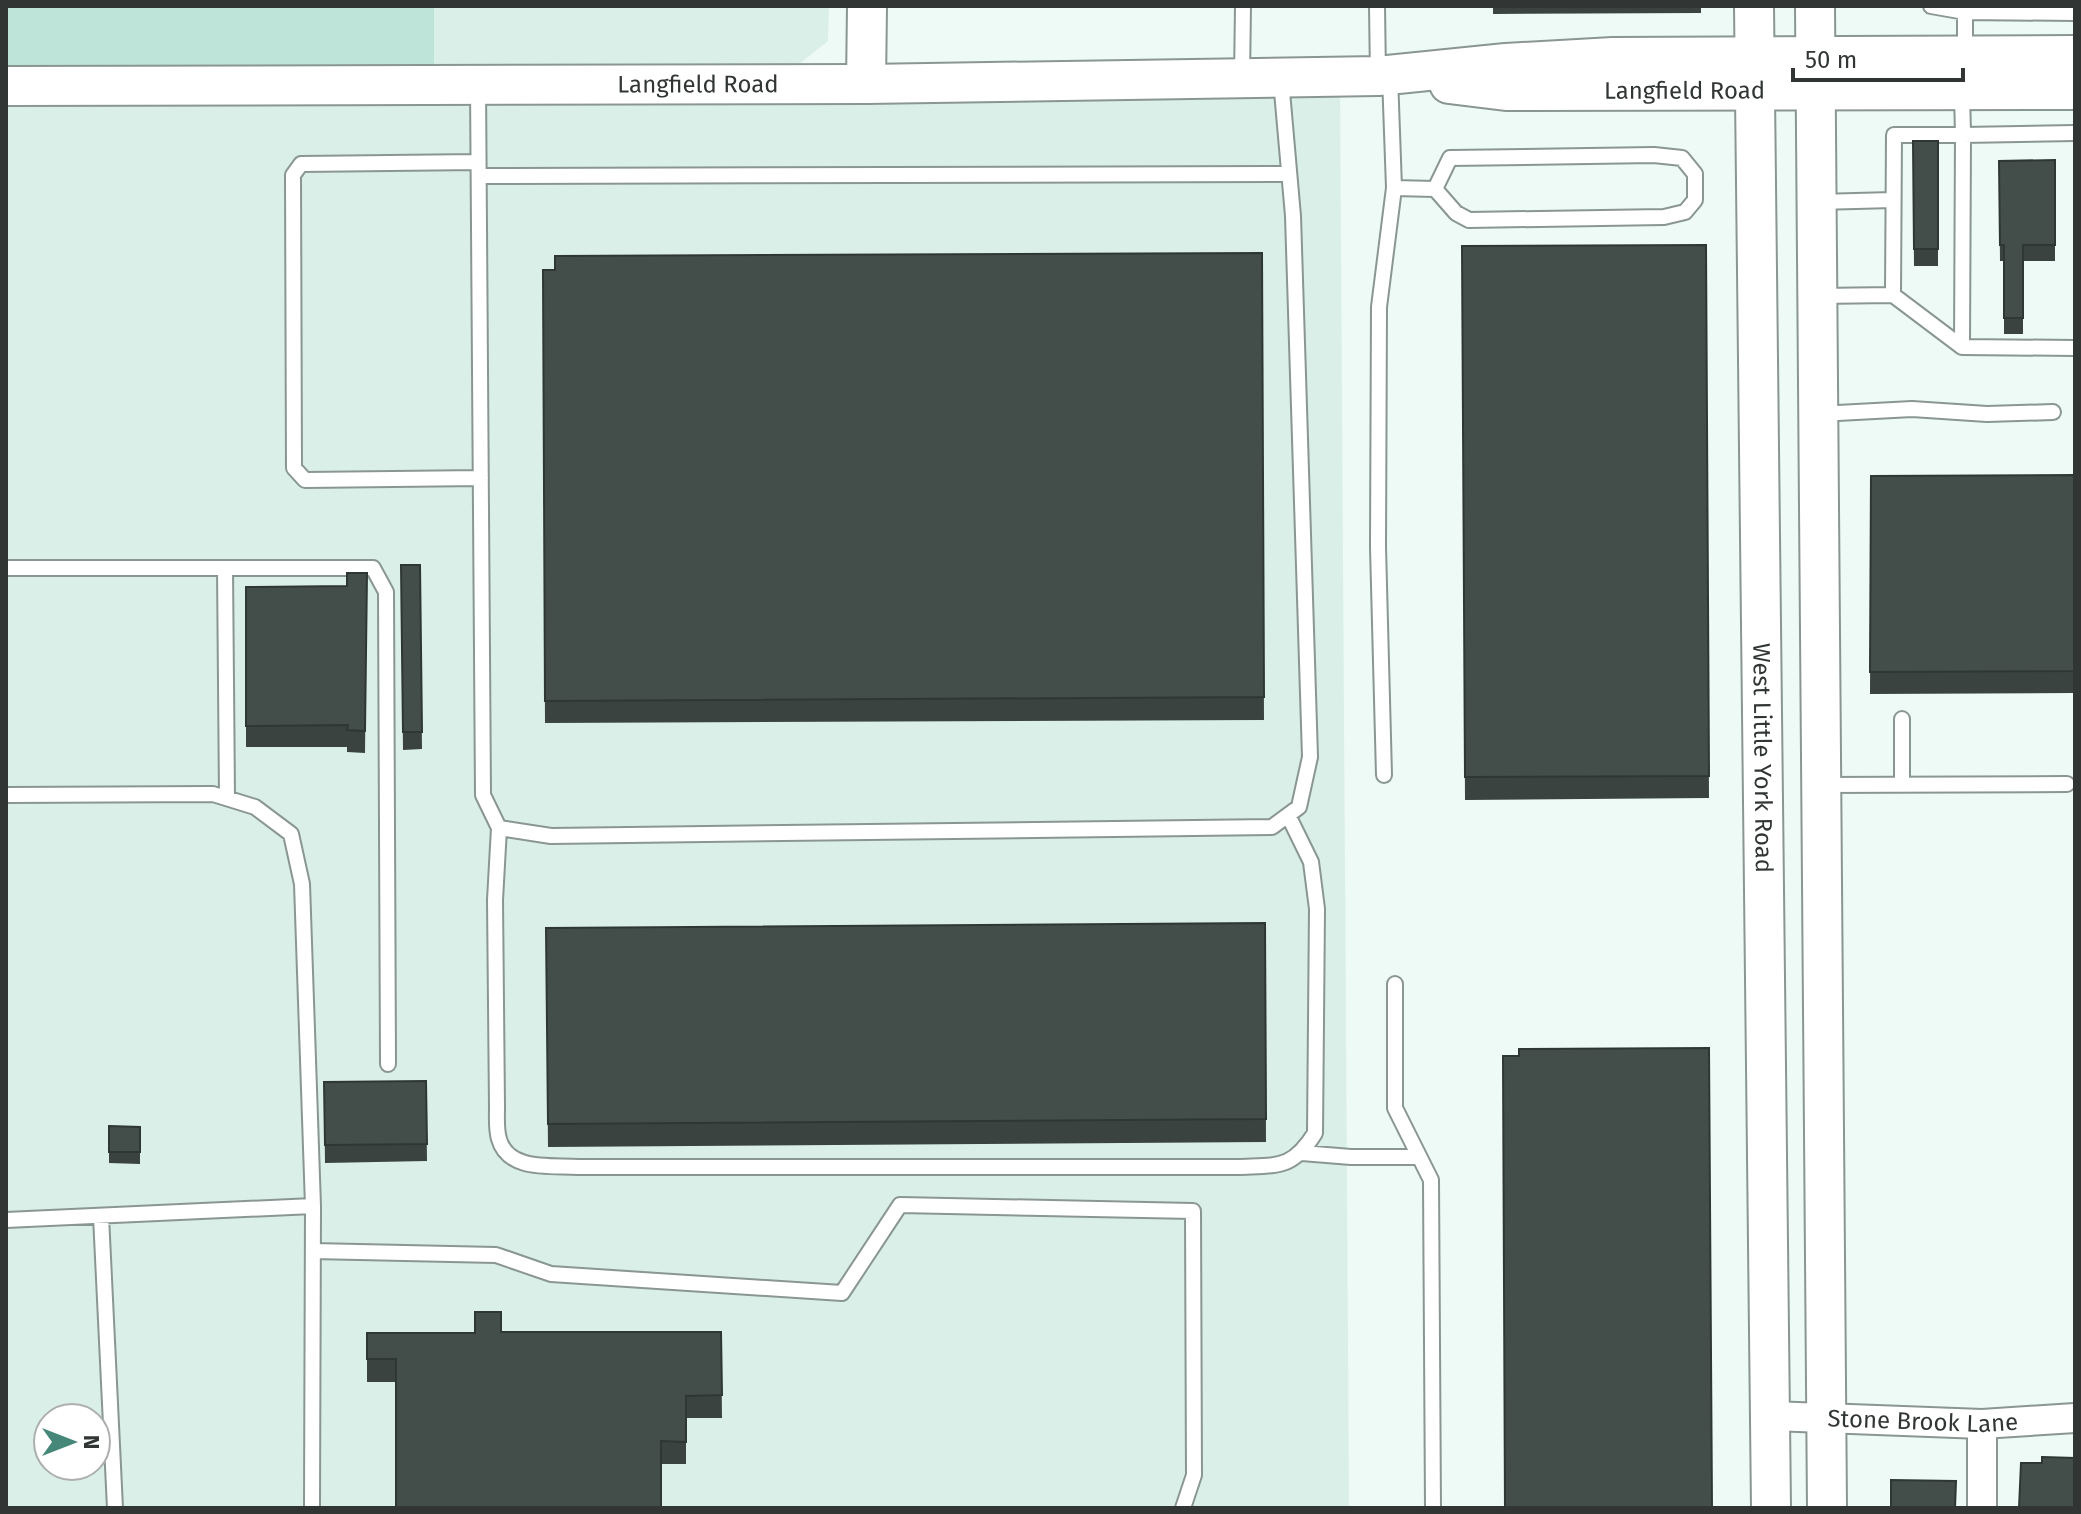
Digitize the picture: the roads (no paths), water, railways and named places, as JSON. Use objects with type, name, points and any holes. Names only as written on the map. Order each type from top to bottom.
[{"type":"main road","points":[[866,84],[867,6]]},
{"type":"main road","name":"West Little York Road","points":[[1754,6],[1771,1508]]},
{"type":"main road","points":[[1815,6],[1827,1508]]},
{"type":"main road","name":"Langfield Road","points":[[6,86],[866,84],[1384,76],[1506,91],[1755,74],[1964,73],[2075,55]]},
{"type":"main road","name":"Langfield Road","points":[[1964,73],[2075,90]]},
{"type":"main road","points":[[1760,520],[1819,518]]},
{"type":"main road","points":[[1765,944],[1822,942]]},
{"type":"street","name":"Stone Brook Lane","points":[[1771,1416],[1982,1424],[2075,1418]]},
{"type":"street","points":[[1982,1424],[1982,1508]]},
{"type":"lane","points":[[1242,78],[1243,6]]},
{"type":"lane","points":[[1377,6],[1394,188],[1379,307],[1378,547],[1384,775]]},
{"type":"lane","points":[[1931,6],[1965,12],[2075,13]]},
{"type":"lane","points":[[1962,347],[1965,12]]},
{"type":"lane","points":[[499,828],[551,836],[1272,827],[1299,807],[1310,757],[1293,232],[1281,78]]},
{"type":"lane","points":[[478,85],[483,795],[499,828],[495,900],[499,1140],[510,1157],[525,1164],[578,1167],[1237,1167],[1283,1164],[1302,1153],[1315,1133],[1317,909],[1311,862],[1288,815]]},
{"type":"lane","points":[[1893,295],[1894,135],[2075,133]]},
{"type":"lane","points":[[1394,188],[1435,189],[1456,213],[1469,220],[1664,217],[1685,212],[1695,200],[1695,174],[1682,158],[1654,155],[1450,158],[1435,189]]},
{"type":"lane","points":[[481,478],[305,480],[294,468],[293,175],[301,164],[479,169],[1289,174]]},
{"type":"lane","points":[[1817,202],[1893,200]]},
{"type":"lane","points":[[1817,296],[1893,295],[1962,347],[2075,348]]},
{"type":"lane","points":[[1818,414],[1912,409],[1987,414],[2053,412]]},
{"type":"lane","points":[[6,568],[373,568],[386,592],[388,1064]]},
{"type":"lane","points":[[225,568],[227,798]]},
{"type":"lane","points":[[1902,719],[1902,785]]},
{"type":"lane","points":[[1821,785],[2067,784]]},
{"type":"lane","points":[[6,795],[213,794],[255,807],[291,834],[302,884],[313,1206],[312,1508]]},
{"type":"lane","points":[[1395,984],[1395,1108],[1431,1180],[1433,1508]]},
{"type":"lane","points":[[1302,1153],[1419,1157]]},
{"type":"lane","points":[[313,1251],[496,1255],[551,1274],[842,1293],[900,1205],[1193,1211],[1194,1475],[1183,1508]]},
{"type":"lane","points":[[6,1220],[313,1206]]},
{"type":"lane","points":[[101,1216],[115,1508]]}]
